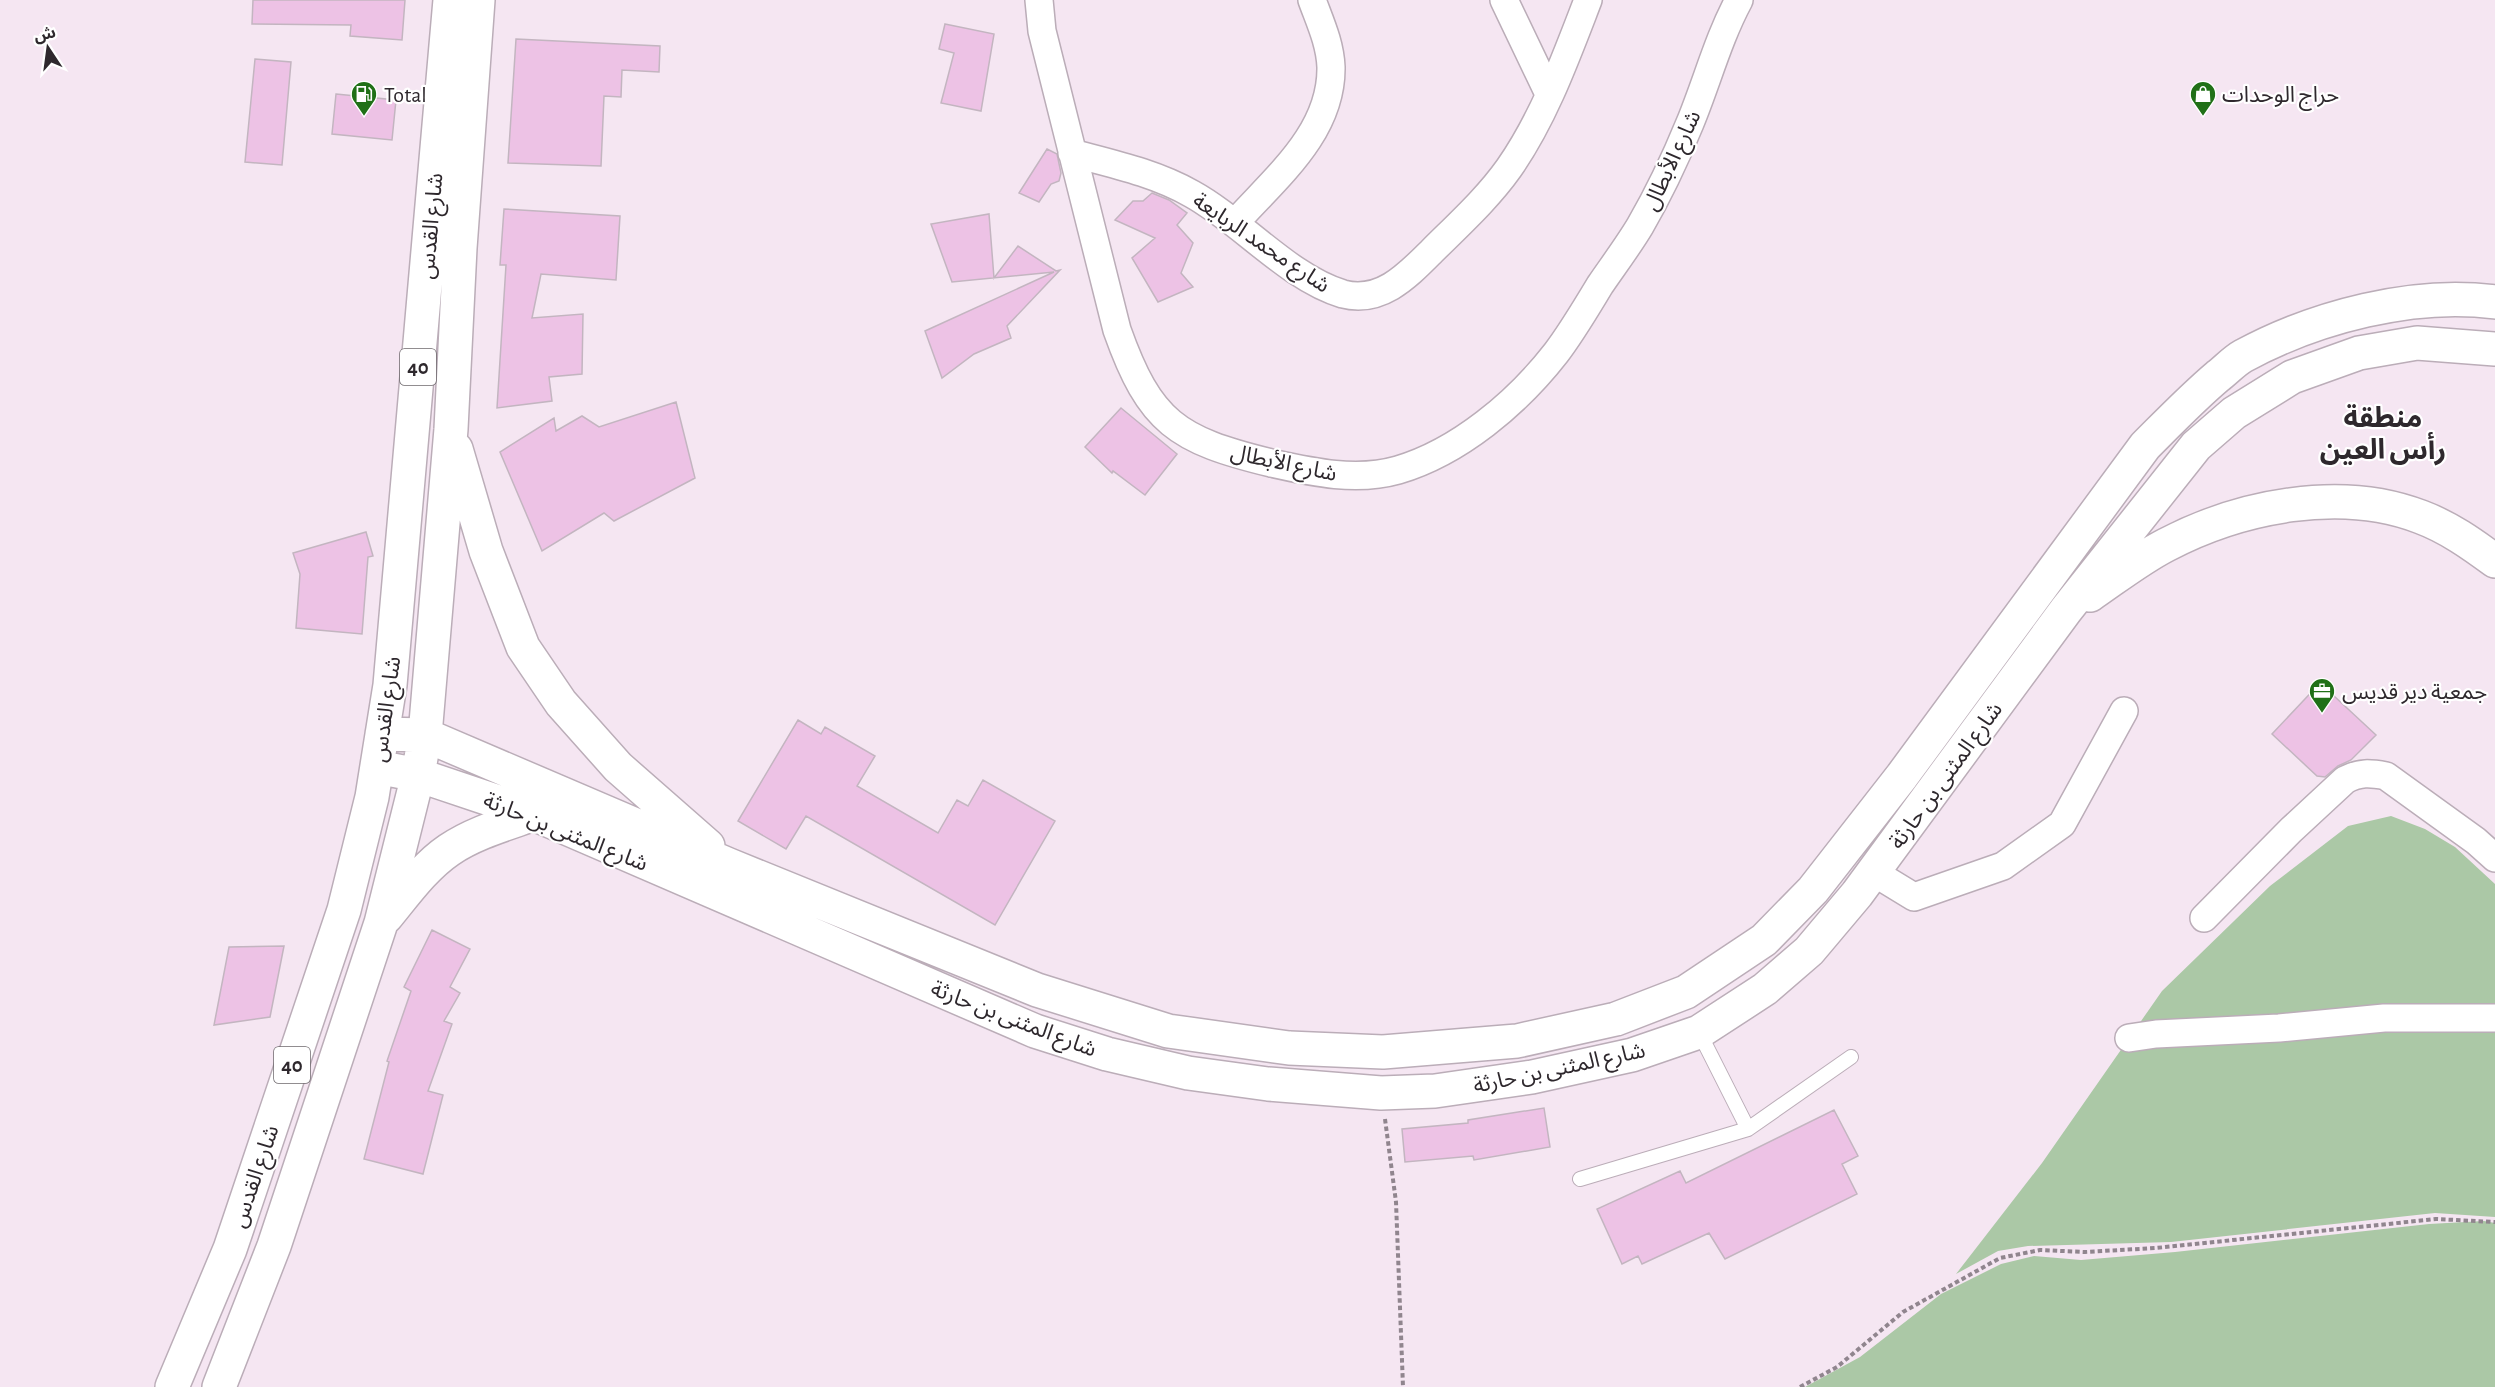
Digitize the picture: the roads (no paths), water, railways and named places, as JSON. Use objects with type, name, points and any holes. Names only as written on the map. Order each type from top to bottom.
[{"type":"highway","name":"شارع القدس","points":[[172,1387],[230,1249],[340,921],[372,797],[390,685],[450,0]]},
{"type":"highway","name":"شارع القدس","points":[[219,1387],[274,1246],[381,923],[418,775],[425,735],[451,429],[460,248],[478,0]]},
{"type":"highway","name":"شارع المثنى بن حارثة","points":[[382,734],[425,735],[729,865],[1036,990],[1168,1031],[1289,1048],[1383,1052],[1517,1041],[1616,1019],[1686,992],[1764,940],[1813,890],[1902,776],[2145,446],[2190,399],[2242,357],[2295,334],[2347,316],[2409,301],[2470,299],[2495,302]]},
{"type":"highway","name":"شارع المثنى بن حارثة","points":[[377,767],[418,775],[534,814],[1035,1031],[1086,1048],[1188,1073],[1268,1084],[1381,1093],[1435,1091],[1532,1077],[1632,1055],[1699,1032],[1765,989],[1809,951],[1873,873],[2066,610],[2196,446],[2234,414],[2292,377],[2359,353],[2417,343],[2495,349]]},
{"type":"highway","points":[[451,429],[486,551],[523,647],[561,703],[618,767],[729,865]]},
{"type":"highway","points":[[2066,610],[2165,545],[2216,524],[2257,512],[2317,501],[2366,504],[2420,516],[2461,536],[2495,561]]},
{"type":"highway","points":[[381,923],[415,882],[448,850],[471,837],[534,814]]},
{"type":"street","name":"شارع الأبطال","points":[[1039,0],[1042,30],[1117,330],[1130,367],[1144,394],[1163,417],[1191,438],[1240,455],[1311,472],[1356,476],[1396,471],[1435,456],[1514,399],[1556,353],[1640,225],[1689,124],[1723,34],[1739,0]]},
{"type":"street","points":[[1234,224],[1310,138],[1322,116],[1329,91],[1331,66],[1327,41],[1312,0]]},
{"type":"street","points":[[1504,0],[1549,94]]},
{"type":"street","name":"شارع محمد الربايعة","points":[[1072,153],[1149,174],[1193,194],[1304,274],[1336,291],[1365,296],[1386,291],[1406,277],[1484,199],[1509,168],[1549,94],[1588,0]]},
{"type":"street","points":[[1873,873],[1914,897],[2003,866],[2062,824],[2124,711]]},
{"type":"street","points":[[2204,918],[2291,830],[2345,780],[2368,772],[2386,776],[2476,841],[2495,858]]},
{"type":"street","points":[[2129,1038],[2156,1034],[2279,1028],[2384,1018],[2495,1018]]},
{"type":"lane","points":[[1699,1032],[1748,1129]]},
{"type":"lane","points":[[1580,1179],[1748,1129],[1851,1057]]},
{"type":"place","name":"Total","points":[[364,117]]},
{"type":"place","name":"حراج الوحدات","points":[[2203,117]]},
{"type":"place","name":"جمعية دير قديس","points":[[2322,714]]},
{"type":"district","name":"منطقة رأس العين","points":[[2383,433]]}]
